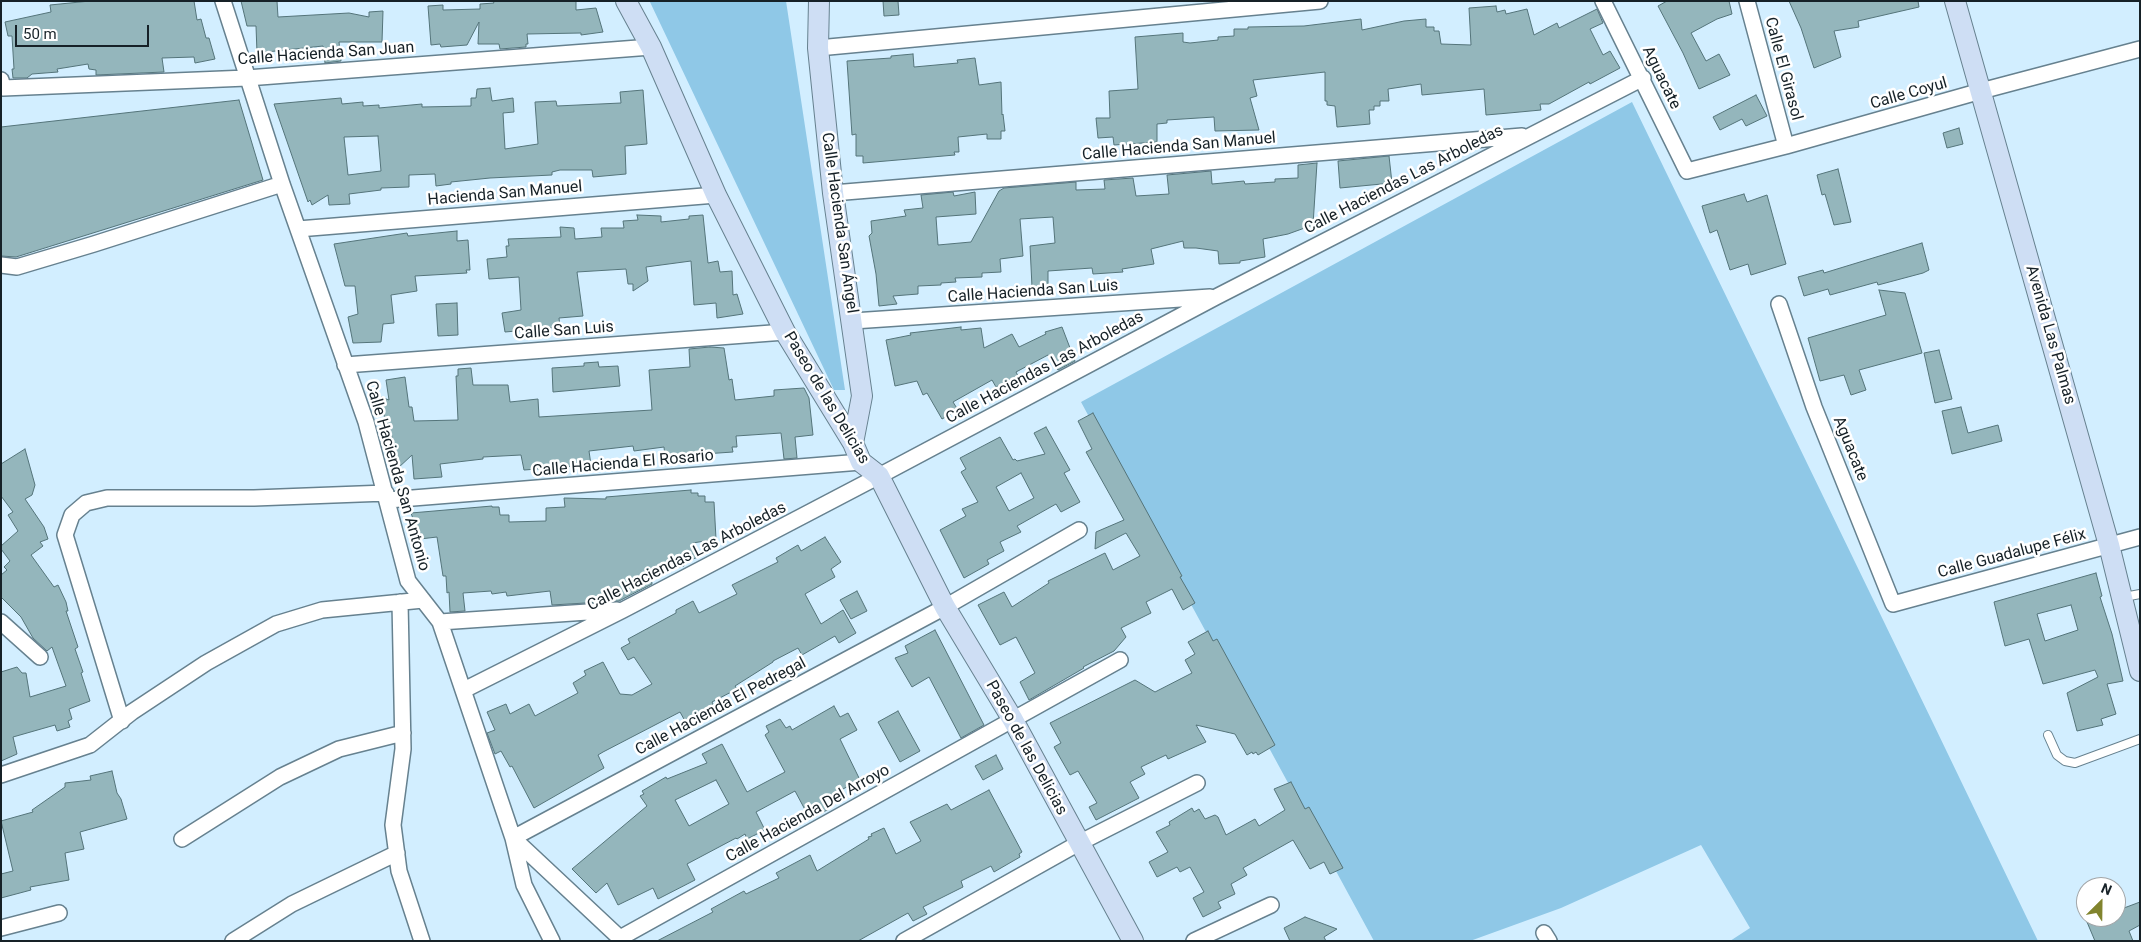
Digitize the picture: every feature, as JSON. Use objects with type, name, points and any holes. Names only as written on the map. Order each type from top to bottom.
[{"type":"street","name":"Calle Hacienda San Antonio","points":[[223,1],[282,184],[366,422],[408,581],[440,622],[513,838],[622,939]]},
{"type":"street","name":"Paseo de las Delicias","points":[[626,1],[652,47],[716,194],[785,332],[853,443],[861,462],[879,476],[945,607],[1013,720],[1133,941]]},
{"type":"street","name":"Calle Hacienda San Ángel","points":[[818,1],[818,48],[833,193],[853,321],[862,396],[853,443]]},
{"type":"street","points":[[818,48],[1320,1]]},
{"type":"street","name":"Aguacate","points":[[1603,1],[1643,78],[1687,171]]},
{"type":"street","name":"Calle El Girasol","points":[[1747,1],[1786,146]]},
{"type":"street","name":"Avenida Las Palmas","points":[[1955,1],[2109,546],[2131,596],[2140,671]]},
{"type":"street","name":"Calle Hacienda San Juan","points":[[2,84],[247,78],[652,47]]},
{"type":"street","name":"Calle Coyul","points":[[1687,171],[2140,50]]},
{"type":"street","name":"Calle Haciendas Las Arboledas","points":[[464,690],[623,610],[1216,297],[1643,78]]},
{"type":"street","name":"Calle Hacienda San Manuel","points":[[833,193],[1528,136]]},
{"type":"street","points":[[1,265],[17,267],[282,184]]},
{"type":"street","name":"Hacienda San Manuel","points":[[298,229],[716,194]]},
{"type":"street","name":"Calle Hacienda San Luis","points":[[853,321],[1216,297]]},
{"type":"street","name":"Aguacate","points":[[1779,304],[1814,406],[1893,604]]},
{"type":"street","name":"Calle San Luis","points":[[345,366],[785,332]]},
{"type":"street","name":"Calle Hacienda El Rosario","points":[[122,721],[65,535],[72,515],[86,503],[107,498],[387,496],[861,462]]},
{"type":"street","name":"Calle Hacienda El Pedregal","points":[[513,838],[945,607],[1079,530]]},
{"type":"street","name":"Calle Guadalupe Félix","points":[[1893,604],[2140,537]]},
{"type":"street","points":[[1,775],[90,745],[206,663],[276,624],[322,610],[423,600]]},
{"type":"street","points":[[400,602],[403,749],[393,825],[400,871],[422,941]]},
{"type":"street","points":[[440,622],[623,610]]},
{"type":"street","points":[[3,626],[40,657]]},
{"type":"street","name":"Calle Hacienda Del Arroyo","points":[[622,939],[1120,660]]},
{"type":"street","points":[[182,839],[280,777],[340,749],[403,733]]},
{"type":"street","points":[[904,941],[1079,843],[1198,783]]},
{"type":"street","points":[[513,838],[524,886],[552,941]]},
{"type":"street","points":[[233,941],[292,904],[397,853]]},
{"type":"street","points":[[1194,941],[1271,905]]},
{"type":"street","points":[[1,928],[59,913]]},
{"type":"lane","points":[[2048,736],[2057,755],[2065,761],[2075,763],[2140,739]]},
{"type":"shaded area","points":[[786,1],[845,390],[834,390],[650,2]]},
{"type":"shaded area","points":[[1632,102],[2038,941],[1730,941],[1750,928],[1701,845],[1561,908],[1470,941],[1374,941],[1081,402]]},
{"type":"building","points":[[90,1],[194,1],[197,20],[201,19],[206,38],[209,38],[215,59],[195,63],[194,57],[162,58],[164,72],[96,75],[96,70],[89,69],[88,64],[57,69],[58,72],[32,74],[27,78],[13,78],[12,36],[8,36],[5,22],[51,12],[50,5]]},
{"type":"building","points":[[241,1],[277,1],[278,17],[349,13],[369,17],[369,12],[383,11],[382,42],[339,42],[341,61],[325,63],[323,46],[257,53],[256,26],[247,26]]},
{"type":"building","points":[[493,1],[576,1],[576,10],[596,8],[603,32],[581,35],[581,33],[527,34],[528,44],[526,44],[526,47],[500,49],[499,44],[478,44],[479,22],[467,45],[441,47],[440,44],[431,45],[428,6],[443,5],[443,10],[480,9],[480,4],[494,3]]},
{"type":"building","points":[[883,1],[898,1],[899,15],[884,16]]},
{"type":"building","points":[[1667,1],[1729,1],[1732,14],[1717,19],[1691,33],[1706,61],[1719,54],[1730,75],[1699,89],[1683,53],[1658,6]]},
{"type":"building","points":[[1789,1],[1918,1],[1919,7],[1858,21],[1859,27],[1834,31],[1841,57],[1814,68],[1801,28]]},
{"type":"building","points":[[1496,6],[1497,12],[1505,10],[1506,14],[1527,9],[1534,35],[1557,23],[1559,28],[1597,9],[1603,23],[1590,29],[1603,55],[1610,51],[1620,68],[1590,84],[1589,82],[1549,104],[1540,104],[1541,110],[1509,113],[1486,115],[1484,89],[1422,95],[1421,84],[1388,89],[1389,101],[1380,101],[1380,106],[1374,106],[1374,110],[1369,110],[1370,124],[1337,127],[1335,106],[1327,105],[1327,101],[1325,101],[1325,72],[1253,80],[1257,96],[1250,98],[1259,130],[1215,131],[1214,117],[1167,120],[1167,123],[1157,124],[1157,142],[1114,145],[1113,137],[1098,138],[1096,118],[1110,118],[1109,91],[1138,89],[1135,37],[1183,33],[1183,42],[1190,43],[1218,40],[1218,37],[1234,36],[1234,29],[1248,29],[1248,27],[1304,26],[1361,19],[1362,30],[1404,21],[1426,19],[1426,27],[1434,27],[1434,31],[1439,31],[1441,44],[1471,45],[1469,8]]},
{"type":"building","points":[[913,54],[914,67],[958,63],[957,60],[975,58],[979,85],[1001,82],[1002,115],[1005,131],[1001,131],[1001,139],[987,139],[987,134],[958,137],[959,152],[954,152],[955,155],[863,163],[863,156],[856,156],[856,134],[852,135],[847,61],[891,58],[891,56]]},
{"type":"building","points":[[490,88],[492,101],[513,98],[514,112],[503,113],[505,149],[538,144],[535,102],[556,101],[557,106],[621,103],[620,92],[643,90],[647,144],[625,146],[626,174],[593,177],[592,170],[560,170],[552,172],[552,175],[490,178],[451,182],[451,184],[436,186],[435,174],[409,175],[409,187],[381,188],[381,190],[349,194],[350,204],[329,205],[328,195],[312,205],[310,200],[308,202],[274,104],[341,98],[342,104],[363,102],[363,106],[379,105],[379,108],[422,104],[422,107],[471,106],[471,98],[476,98],[477,89]],"holes":[[[378,136],[381,171],[348,175],[344,137]]]},
{"type":"building","points":[[1756,95],[1767,116],[1746,126],[1742,119],[1720,130],[1713,117]]},
{"type":"building","points":[[239,100],[263,180],[16,257],[1,256],[1,127]]},
{"type":"building","points":[[1959,128],[1963,144],[1947,148],[1943,133]]},
{"type":"building","points":[[1389,156],[1392,183],[1340,188],[1338,161]]},
{"type":"building","points":[[1317,163],[1313,225],[1288,234],[1263,239],[1265,257],[1240,261],[1240,263],[1219,264],[1218,251],[1184,248],[1183,241],[1151,249],[1154,264],[1122,269],[1123,272],[1093,274],[1092,268],[1048,271],[1048,286],[1032,287],[1030,246],[1055,243],[1053,217],[1020,219],[1023,256],[1000,259],[1001,272],[982,273],[982,277],[955,278],[956,282],[941,283],[941,285],[918,286],[918,294],[893,296],[897,304],[879,306],[876,274],[869,236],[872,233],[871,221],[906,216],[904,210],[923,208],[921,195],[953,192],[954,196],[975,192],[976,214],[936,217],[938,245],[971,242],[999,191],[1004,188],[1076,182],[1076,190],[1105,189],[1104,180],[1133,178],[1136,196],[1169,194],[1167,175],[1211,171],[1212,184],[1244,181],[1245,184],[1275,182],[1275,179],[1298,178],[1298,165]]},
{"type":"building","points":[[1838,169],[1851,222],[1834,225],[1825,194],[1822,195],[1817,175]]},
{"type":"building","points":[[1744,194],[1747,202],[1767,195],[1786,264],[1751,275],[1748,264],[1730,270],[1717,230],[1710,233],[1702,206]]},
{"type":"building","points":[[637,215],[661,216],[661,222],[689,219],[689,216],[703,215],[708,263],[718,261],[720,272],[732,271],[733,295],[737,294],[743,314],[717,318],[716,303],[694,305],[691,261],[646,267],[648,281],[633,291],[633,284],[628,284],[626,269],[577,272],[583,316],[559,318],[560,327],[505,332],[502,313],[521,310],[519,277],[489,279],[487,259],[507,257],[506,246],[509,246],[508,239],[561,237],[560,227],[574,228],[575,239],[602,237],[601,228],[624,228],[623,221],[638,220]]},
{"type":"building","points":[[457,231],[457,241],[468,240],[470,270],[466,270],[467,273],[415,276],[417,291],[391,295],[394,323],[383,324],[381,342],[353,343],[348,317],[358,314],[355,286],[345,286],[334,244],[407,233],[408,236]]},
{"type":"building","points":[[1922,243],[1929,270],[1923,273],[1878,285],[1877,282],[1830,295],[1828,289],[1804,296],[1798,277],[1823,270],[1824,273]]},
{"type":"building","points":[[1879,290],[1905,293],[1922,353],[1859,370],[1866,390],[1851,395],[1844,375],[1820,381],[1808,338],[1886,315]]},
{"type":"building","points":[[457,303],[458,335],[438,336],[436,304]]},
{"type":"building","points":[[961,327],[961,330],[981,328],[984,348],[1012,334],[1019,347],[1046,334],[1045,332],[1062,327],[1075,361],[1058,370],[1048,355],[1016,372],[1018,376],[996,387],[992,380],[953,402],[958,410],[942,419],[927,393],[923,395],[917,381],[895,386],[886,340],[911,335],[910,333]]},
{"type":"building","points":[[724,348],[729,380],[732,379],[735,400],[774,396],[774,390],[804,388],[809,398],[813,435],[795,437],[797,458],[784,459],[781,433],[736,436],[737,447],[732,447],[733,452],[704,454],[705,456],[669,458],[669,456],[665,457],[664,447],[634,451],[633,446],[589,451],[591,465],[524,470],[521,455],[483,457],[483,459],[440,464],[442,477],[414,479],[412,455],[397,469],[391,432],[387,432],[381,397],[389,400],[386,380],[405,377],[409,407],[412,407],[414,421],[458,420],[456,376],[458,376],[458,369],[471,368],[473,385],[508,385],[510,402],[538,399],[539,417],[652,410],[649,370],[690,367],[689,349]]},
{"type":"building","points":[[1939,350],[1952,399],[1935,403],[1924,353]]},
{"type":"building","points":[[598,362],[599,367],[618,366],[620,386],[553,392],[552,368],[584,366],[584,363]]},
{"type":"building","points":[[1961,407],[1968,433],[1998,425],[2002,441],[1952,454],[1942,411]]},
{"type":"building","points":[[1093,413],[1195,603],[1183,610],[1172,589],[1146,602],[1151,613],[1121,628],[1126,637],[1114,651],[1083,667],[1029,700],[1020,682],[1035,673],[1016,637],[1000,645],[978,605],[1004,592],[1012,607],[1049,583],[1048,581],[1105,553],[1113,570],[1140,556],[1126,533],[1095,549],[1096,532],[1124,520],[1086,452],[1092,449],[1078,421]]},
{"type":"building","points":[[1046,427],[1070,470],[1064,473],[1080,502],[1061,512],[1056,504],[1017,526],[1021,532],[1000,542],[1004,551],[987,560],[989,564],[964,578],[940,530],[966,516],[962,509],[978,502],[961,472],[966,469],[960,458],[1000,437],[1013,460],[1017,461],[1045,454],[1034,433]],"holes":[[[1021,473],[1034,498],[1009,511],[996,487]]]},
{"type":"building","points":[[25,449],[35,485],[32,495],[25,499],[44,527],[48,539],[40,542],[43,546],[31,555],[54,587],[58,585],[66,602],[68,611],[66,611],[78,647],[75,649],[90,701],[69,709],[72,719],[68,721],[70,727],[57,731],[55,725],[13,737],[17,754],[1,761],[1,672],[17,667],[22,673],[26,673],[30,697],[66,686],[52,647],[47,651],[33,638],[21,617],[1,597],[1,575],[7,570],[4,567],[10,561],[1,549],[1,546],[18,531],[8,515],[13,512],[1,496],[1,464]]},
{"type":"building","points":[[691,490],[691,493],[698,493],[698,496],[705,496],[705,502],[714,502],[716,539],[693,543],[698,557],[683,563],[684,566],[651,573],[652,584],[619,601],[552,605],[550,591],[507,596],[506,592],[492,594],[491,591],[463,593],[465,611],[450,612],[449,592],[447,593],[446,576],[443,576],[437,537],[420,539],[411,513],[492,506],[499,507],[500,515],[509,515],[509,522],[546,521],[546,508],[565,507],[564,498],[606,499],[606,497]]},
{"type":"building","points":[[825,537],[841,562],[831,569],[835,577],[805,594],[821,624],[843,610],[856,633],[839,643],[835,636],[802,655],[798,648],[773,661],[735,686],[737,689],[712,702],[713,704],[685,721],[680,712],[603,752],[598,755],[604,768],[534,808],[512,766],[510,767],[501,751],[495,754],[487,733],[495,730],[487,712],[506,704],[510,714],[529,704],[535,716],[578,693],[573,683],[586,675],[584,671],[603,662],[620,694],[632,695],[652,684],[634,657],[628,660],[621,648],[630,643],[628,639],[676,613],[676,610],[693,601],[699,613],[737,594],[732,585],[778,562],[776,558],[798,545],[801,551]]},
{"type":"building","points":[[2096,573],[2102,596],[2100,597],[2112,634],[2123,681],[2107,684],[2116,714],[2101,719],[2103,725],[2077,731],[2067,693],[2098,677],[2095,670],[2043,684],[2029,639],[2005,646],[1994,602]],"holes":[[[2071,605],[2078,630],[2045,641],[2037,614]]]},
{"type":"building","points":[[857,591],[867,611],[851,619],[840,600]]},
{"type":"building","points":[[935,630],[984,725],[961,738],[929,677],[912,687],[895,658],[908,653],[905,646]]},
{"type":"building","points":[[1208,631],[1213,641],[1217,639],[1275,745],[1258,755],[1256,752],[1253,754],[1252,752],[1247,755],[1235,734],[1196,725],[1206,742],[1168,759],[1166,755],[1141,767],[1145,774],[1130,782],[1139,798],[1096,820],[1089,807],[1097,803],[1078,771],[1070,775],[1054,747],[1061,743],[1050,723],[1135,680],[1155,692],[1192,673],[1185,660],[1195,654],[1188,642]]},
{"type":"building","points":[[834,706],[840,717],[848,713],[857,730],[840,739],[860,780],[824,799],[829,809],[810,819],[795,791],[756,812],[765,830],[747,839],[745,834],[687,864],[695,880],[658,899],[653,888],[618,905],[607,883],[596,893],[572,869],[647,806],[640,796],[644,794],[642,791],[666,777],[667,779],[707,763],[702,754],[722,744],[747,792],[785,772],[765,735],[769,732],[766,726],[780,719],[786,728],[790,726],[792,730]],"holes":[[[716,780],[729,804],[689,826],[675,800]]]},
{"type":"building","points":[[898,711],[920,751],[900,762],[878,722]]},
{"type":"building","points":[[996,755],[1003,769],[983,780],[975,766]]},
{"type":"building","points":[[112,771],[117,793],[121,799],[127,819],[80,832],[84,849],[65,853],[69,880],[30,887],[31,890],[1,898],[1,874],[13,871],[1,821],[33,812],[32,810],[65,787],[65,783],[91,780],[90,776]]},
{"type":"building","points":[[1291,782],[1305,809],[1309,807],[1343,868],[1330,874],[1324,862],[1310,869],[1293,840],[1243,868],[1247,875],[1231,884],[1235,894],[1218,902],[1221,908],[1203,917],[1193,898],[1204,892],[1190,867],[1180,872],[1177,867],[1157,877],[1149,862],[1168,852],[1156,832],[1170,825],[1169,822],[1192,808],[1194,812],[1199,809],[1205,819],[1215,815],[1218,817],[1226,835],[1255,819],[1259,826],[1285,810],[1274,789]]},
{"type":"building","points":[[989,790],[1022,852],[1019,854],[1020,857],[994,872],[991,866],[961,881],[963,887],[923,907],[927,914],[913,921],[908,913],[858,941],[657,941],[713,912],[711,909],[744,891],[746,894],[779,878],[776,873],[810,855],[817,871],[869,839],[868,837],[872,836],[871,834],[884,828],[896,854],[921,841],[910,822],[947,804],[951,810]]},
{"type":"building","points":[[2140,902],[2140,925],[2129,931],[2133,941],[2095,941],[2089,927],[2126,927],[2126,907]]},
{"type":"building","points":[[1305,917],[1337,929],[1324,937],[1326,941],[1290,941],[1284,928]]}]
